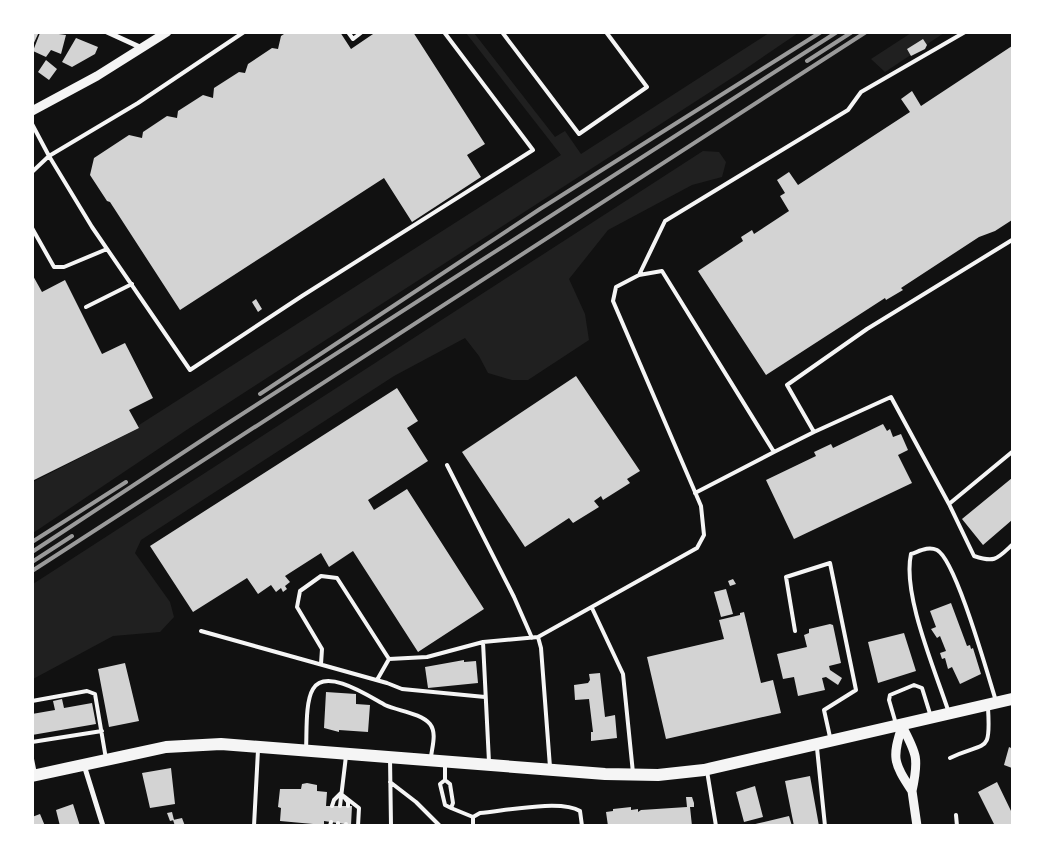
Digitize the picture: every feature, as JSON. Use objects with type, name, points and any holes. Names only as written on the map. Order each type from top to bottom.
[{"type":"main road","points":[[34,776],[166,747],[191,744],[258,745],[634,775],[706,770],[1012,699]]},
{"type":"street","points":[[107,32],[143,48]]},
{"type":"street","points":[[32,111],[143,48],[167,32]]},
{"type":"street","points":[[900,726],[894,752],[899,771],[912,791]]},
{"type":"street","points":[[900,726],[916,753],[917,768],[912,791],[917,826]]},
{"type":"street","points":[[84,765],[103,826]]},
{"type":"lane","points":[[32,172],[49,156],[138,103],[244,32]]},
{"type":"lane","points":[[348,32],[353,39],[362,32]]},
{"type":"lane","points":[[32,124],[49,156],[107,249],[190,370],[302,296],[533,150],[444,32]]},
{"type":"lane","points":[[502,32],[579,134],[647,87],[606,32]]},
{"type":"lane","points":[[639,275],[665,221],[848,110],[861,92],[965,32]]},
{"type":"lane","points":[[32,228],[54,267],[64,267],[107,249]]},
{"type":"lane","points":[[814,432],[787,385],[867,329],[1012,240]]},
{"type":"lane","points":[[389,659],[427,657],[483,642],[538,637],[697,548],[704,536],[701,506],[613,301],[616,287],[639,275],[662,271],[774,452]]},
{"type":"lane","points":[[86,306],[132,284]]},
{"type":"lane","points":[[696,493],[814,432],[891,397],[974,556],[988,561],[995,559],[1012,545]]},
{"type":"lane","points":[[948,504],[1012,452]]},
{"type":"lane","points":[[447,465],[514,597],[532,638]]},
{"type":"lane","points":[[949,715],[922,630],[909,579],[911,554],[927,548],[938,551],[945,558],[963,597],[993,704],[988,742],[982,747],[950,758]]},
{"type":"lane","points":[[795,630],[786,577],[830,563],[856,690],[824,710],[831,742]]},
{"type":"lane","points":[[321,664],[322,649],[297,606],[300,591],[321,576],[337,578],[389,659]]},
{"type":"lane","points":[[592,608],[623,674],[634,775]]},
{"type":"lane","points":[[202,631],[377,680],[402,689],[485,698]]},
{"type":"lane","points":[[538,637],[541,648],[550,769]]},
{"type":"lane","points":[[483,642],[489,764]]},
{"type":"lane","points":[[377,680],[389,659]]},
{"type":"lane","points":[[306,749],[311,695],[318,683],[326,680],[358,688],[393,709],[426,720],[431,725],[434,733],[431,759]]},
{"type":"lane","points":[[900,726],[890,706],[890,695],[914,685],[922,688],[931,719]]},
{"type":"lane","points":[[32,702],[92,691],[96,698],[106,760]]},
{"type":"lane","points":[[32,742],[102,730]]},
{"type":"lane","points":[[254,826],[258,745]]},
{"type":"lane","points":[[816,745],[825,826]]},
{"type":"lane","points":[[340,806],[346,752]]},
{"type":"lane","points":[[390,756],[391,826]]},
{"type":"lane","points":[[32,759],[34,776]]},
{"type":"lane","points":[[444,760],[445,780],[450,784],[454,803],[451,808]]},
{"type":"lane","points":[[706,770],[716,826]]},
{"type":"lane","points":[[445,780],[440,784],[440,792],[445,805],[473,817]]},
{"type":"lane","points":[[390,782],[416,802],[440,826]]},
{"type":"lane","points":[[341,794],[348,802],[348,806]]},
{"type":"lane","points":[[332,806],[334,800],[341,794]]},
{"type":"lane","points":[[341,794],[359,808],[358,826]]},
{"type":"lane","points":[[473,817],[480,813],[557,806],[574,807],[580,811],[582,826]]},
{"type":"lane","points":[[956,815],[958,826]]},
{"type":"lane","points":[[473,817],[473,826]]},
{"type":"shaded area","points":[[466,33],[474,33],[555,137],[565,131],[581,154],[769,33],[798,33],[738,74],[191,427],[33,533],[33,482],[139,428],[139,425],[561,155]]},
{"type":"shaded area","points":[[911,33],[944,33],[885,72],[871,59]]},
{"type":"shaded area","points":[[703,151],[719,152],[726,162],[722,177],[692,185],[608,230],[569,279],[585,314],[589,340],[528,380],[512,380],[488,373],[479,356],[465,338],[394,376],[141,540],[135,553],[170,602],[174,617],[160,632],[113,636],[33,679],[33,584]]},
{"type":"building","points":[[32,32],[39,32],[32,47]]},
{"type":"building","points":[[287,32],[340,32],[351,49],[376,32],[413,32],[485,144],[467,155],[481,177],[412,222],[384,178],[180,310],[110,202],[107,201],[90,175],[94,158],[129,135],[142,138],[143,132],[167,116],[177,118],[178,111],[203,95],[213,98],[214,88],[239,72],[245,73],[248,64],[272,48],[278,49],[281,36]]},
{"type":"building","points":[[40,33],[66,35],[61,54],[51,50],[46,57],[33,51]]},
{"type":"building","points":[[76,38],[98,47],[95,54],[72,67],[62,62]]},
{"type":"building","points":[[923,39],[927,45],[925,49],[911,56],[907,49]]},
{"type":"building","points":[[1012,46],[1012,220],[995,231],[979,237],[901,288],[903,290],[886,300],[885,298],[766,375],[698,271],[743,241],[741,237],[752,230],[754,234],[789,211],[780,196],[785,193],[777,180],[789,172],[798,185],[910,112],[901,99],[912,91],[921,106]]},
{"type":"building","points":[[46,60],[57,69],[49,80],[38,72]]},
{"type":"building","points":[[32,274],[42,292],[65,280],[102,354],[125,343],[153,398],[129,410],[139,428],[32,481]]},
{"type":"building","points":[[256,299],[262,309],[258,312],[252,302]]},
{"type":"building","points":[[576,376],[640,471],[627,479],[630,483],[603,500],[601,496],[594,501],[599,507],[573,523],[569,518],[525,547],[462,452]]},
{"type":"building","points":[[397,388],[418,421],[407,428],[428,461],[368,500],[374,510],[407,489],[484,609],[418,652],[353,551],[329,567],[321,553],[285,576],[290,582],[285,586],[287,589],[283,592],[281,588],[276,592],[271,585],[258,594],[247,578],[193,612],[150,546]]},
{"type":"building","points":[[883,424],[887,431],[890,429],[893,437],[901,434],[908,450],[898,455],[912,483],[794,539],[766,480],[816,456],[814,452],[831,444],[833,448]]},
{"type":"building","points":[[1012,478],[1012,520],[983,545],[962,519]]},
{"type":"building","points":[[733,579],[736,584],[730,586],[728,581]]},
{"type":"building","points":[[726,589],[733,614],[721,617],[714,592]]},
{"type":"building","points":[[951,603],[967,646],[970,645],[971,649],[973,648],[981,674],[960,684],[952,667],[948,669],[945,658],[942,659],[940,653],[946,651],[940,636],[937,638],[931,629],[936,627],[930,611]]},
{"type":"building","points":[[744,612],[761,683],[773,680],[781,713],[666,739],[647,657],[724,639],[719,620],[740,615],[740,613]]},
{"type":"building","points":[[833,625],[841,663],[829,666],[830,670],[842,678],[838,685],[826,677],[822,678],[825,690],[798,696],[794,677],[783,679],[777,654],[807,647],[804,635],[809,633],[809,629]]},
{"type":"building","points":[[904,633],[916,671],[878,683],[868,642]]},
{"type":"building","points":[[464,660],[464,662],[476,661],[478,683],[428,688],[425,667]]},
{"type":"building","points":[[125,663],[139,721],[109,727],[98,669]]},
{"type":"building","points":[[600,673],[605,717],[615,715],[617,738],[591,741],[591,732],[593,732],[589,699],[575,700],[574,685],[588,683],[590,680],[589,674]]},
{"type":"building","points":[[326,692],[356,694],[356,704],[370,705],[368,732],[339,730],[339,732],[324,728]]},
{"type":"building","points":[[62,699],[64,708],[92,703],[96,724],[32,735],[32,714],[55,710],[53,701]]},
{"type":"building","points":[[1012,744],[1012,768],[1004,765],[1009,747],[1011,748]]},
{"type":"building","points":[[171,768],[175,804],[150,808],[142,773]]},
{"type":"building","points":[[810,776],[819,826],[794,826],[785,781]]},
{"type":"building","points":[[997,782],[1012,813],[1012,826],[995,826],[978,792]]},
{"type":"building","points":[[302,784],[317,785],[317,791],[327,792],[326,806],[352,806],[351,825],[324,821],[324,825],[280,821],[281,808],[278,807],[280,789],[301,789]]},
{"type":"building","points":[[755,786],[763,817],[744,822],[736,792]]},
{"type":"building","points":[[686,797],[692,797],[694,803],[694,807],[690,807],[692,826],[608,826],[606,812],[613,811],[613,809],[631,807],[631,810],[638,809],[638,812],[641,810],[687,807]]},
{"type":"building","points":[[73,804],[80,826],[60,826],[56,810]]},
{"type":"building","points":[[172,812],[174,820],[170,821],[167,813]]},
{"type":"building","points":[[40,814],[45,826],[32,826],[32,817]]},
{"type":"building","points":[[789,816],[792,826],[751,826],[751,825]]},
{"type":"building","points":[[182,818],[185,826],[175,826],[173,820]]},
{"type":"railway","points":[[260,394],[540,209],[821,32]]},
{"type":"railway","points":[[32,552],[222,427],[837,32]]},
{"type":"railway","points":[[807,61],[852,32]]},
{"type":"railway","points":[[32,571],[866,32]]},
{"type":"railway","points":[[32,542],[126,482]]},
{"type":"railway","points":[[32,562],[72,536]]}]
